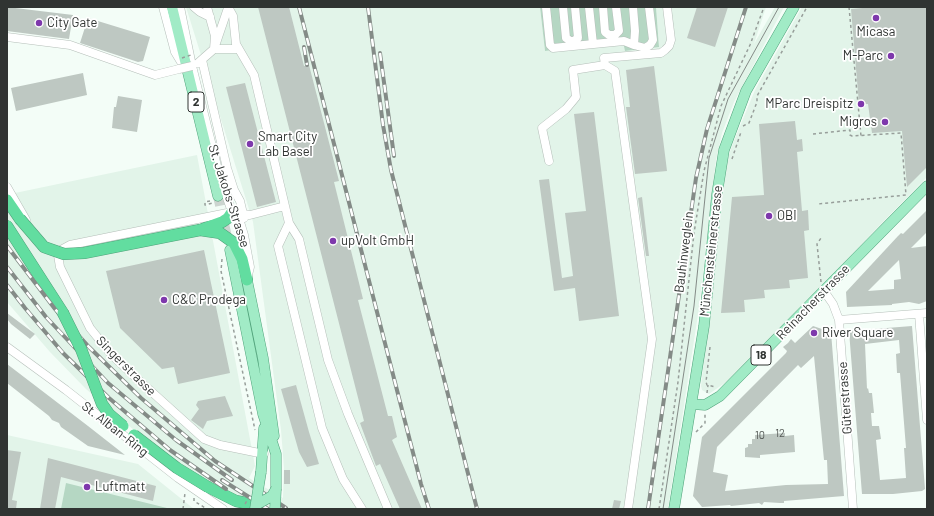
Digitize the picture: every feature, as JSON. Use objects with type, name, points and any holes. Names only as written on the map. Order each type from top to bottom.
[{"type":"highway","points":[[7,200],[27,230],[40,243],[51,250],[64,254],[84,253],[200,230],[222,222],[228,218],[232,212]]},
{"type":"highway","points":[[7,226],[73,332],[99,397],[109,414],[155,451],[242,509]]},
{"type":"highway","points":[[200,230],[220,233],[231,240],[239,252],[247,280]]},
{"type":"highway","points":[[208,487],[236,501],[256,507]]},
{"type":"highway","points":[[208,487],[236,509]]},
{"type":"main road","name":"St. Jakobs-Strasse","points":[[172,7],[215,200]]},
{"type":"main road","name":"Münchensteinerstrasse","points":[[674,509],[704,326],[716,194],[724,150],[746,91],[794,7]]},
{"type":"main road","name":"Reinacherstrasse","points":[[705,405],[715,400],[728,388],[927,186]]},
{"type":"main road","name":"St. Jakobs-Strasse","points":[[226,252],[263,414],[276,454],[275,509]]},
{"type":"main road","points":[[247,280],[272,410],[276,454]]},
{"type":"main road","points":[[692,404],[705,405]]},
{"type":"main road","name":"St. Jakobs-Strasse","points":[[256,507],[264,454],[263,414]]},
{"type":"main road","points":[[256,507],[272,496],[276,489]]},
{"type":"street","points":[[163,7],[174,52],[180,63]]},
{"type":"street","name":"St. Jakobs-Strasse","points":[[180,7],[191,55],[192,66],[220,178],[232,212],[240,222],[244,235],[250,267],[247,280]]},
{"type":"street","points":[[194,7],[210,17]]},
{"type":"street","points":[[207,7],[215,36],[214,49]]},
{"type":"street","points":[[546,7],[550,45],[553,48],[624,41],[645,48],[652,43],[649,7]]},
{"type":"street","points":[[563,7],[566,38],[572,42],[578,38],[575,7]]},
{"type":"street","points":[[589,7],[593,44]]},
{"type":"street","points":[[603,7],[606,32],[609,35],[615,35],[619,32],[616,7]]},
{"type":"street","points":[[633,7],[635,31],[634,45]]},
{"type":"street","points":[[605,65],[604,58],[661,53],[665,50],[669,46],[671,40],[667,7]]},
{"type":"street","points":[[7,37],[70,45],[155,75],[180,63],[192,66],[202,60],[214,49],[228,8]]},
{"type":"street","points":[[228,8],[233,16],[238,49],[254,75],[289,223],[299,239],[328,360],[348,414],[388,509]]},
{"type":"street","points":[[214,49],[238,49]]},
{"type":"street","points":[[202,60],[227,168],[244,213],[244,235]]},
{"type":"street","points":[[549,161],[542,128],[560,114],[576,97],[573,70],[605,65],[615,71],[652,339],[628,509]]},
{"type":"street","points":[[7,187],[43,244],[50,252],[58,255],[61,250],[70,245],[232,212],[250,215],[285,206]]},
{"type":"street","points":[[289,223],[278,246],[322,428],[343,479],[362,509]]},
{"type":"street","name":"Singerstrasse","points":[[58,255],[60,267],[90,328],[111,354],[204,439],[220,445],[264,454]]},
{"type":"street","name":"Güterstrasse","points":[[824,291],[833,304],[839,320],[853,509]]},
{"type":"street","points":[[839,320],[923,313],[927,420]]},
{"type":"street","name":"St. Alban-Ring","points":[[7,347],[66,390],[178,478],[223,509]]},
{"type":"path","name":"Bauhinweglein","points":[[659,509],[678,382],[694,233],[704,171],[721,106],[750,45],[764,7]]},
{"type":"path","points":[[730,165],[743,126],[750,123],[757,102],[757,96],[807,7]]},
{"type":"path","points":[[849,7],[861,136]]},
{"type":"path","points":[[180,63],[191,55]]},
{"type":"path","points":[[846,122],[859,122]]},
{"type":"path","points":[[813,134],[850,130],[851,136],[901,133],[906,195],[818,204]]},
{"type":"path","points":[[821,238],[817,244],[820,281],[824,291]]},
{"type":"path","points":[[226,252],[221,271],[256,437]]},
{"type":"path","points":[[684,442],[704,423],[708,386],[706,382],[711,344]]},
{"type":"path","points":[[708,386],[728,388]]},
{"type":"path","points":[[183,509],[185,491]]},
{"type":"path","points":[[193,497],[194,501],[207,509]]},
{"type":"shaded area","points":[[186,7],[540,7],[545,51],[624,42],[625,51],[659,46],[656,7],[766,7],[754,44],[775,7],[784,7],[734,102],[722,133],[716,160],[699,308],[668,509],[244,509],[135,431],[86,389],[50,352],[7,302],[7,197],[15,193],[197,155],[255,466],[249,478],[283,498],[284,468],[281,430],[253,222]]},
{"type":"shaded area","points":[[802,7],[927,7],[927,177],[729,380],[709,394],[702,390],[701,386],[727,160],[755,90]]},
{"type":"shaded area","name":"Luftmatt","points":[[7,435],[138,464],[194,509],[7,509]]},
{"type":"green space","points":[[540,7],[656,7],[659,47],[625,51],[623,42],[545,51]]},
{"type":"green space","points":[[66,483],[171,509],[61,509]]},
{"type":"building","name":"City Gate","points":[[7,7],[73,15],[69,39],[7,31]]},
{"type":"building","name":"upVolt GmbH","points":[[258,7],[289,7],[304,66],[309,65],[339,181],[334,182],[363,299],[358,300],[388,416],[392,416],[397,437],[392,440],[422,509],[400,509],[380,464],[376,466],[360,423],[364,421]]},
{"type":"building","points":[[697,7],[728,7],[715,47],[687,38]]},
{"type":"building","name":"M-Parc","points":[[874,7],[927,7],[927,167],[907,187],[902,131],[872,133],[868,104],[859,104],[851,9]]},
{"type":"building","points":[[88,18],[150,37],[143,61],[138,62],[80,43]]},
{"type":"building","points":[[654,66],[667,171],[635,174],[626,107],[630,107],[626,70]]},
{"type":"building","points":[[83,73],[87,95],[16,111],[11,88]]},
{"type":"building","points":[[245,83],[276,202],[257,207],[226,87]]},
{"type":"building","points":[[118,96],[142,100],[137,132],[112,128],[114,107],[116,107]]},
{"type":"building","points":[[594,112],[619,316],[579,321],[575,288],[554,291],[539,180],[549,179],[562,278],[573,276],[565,213],[586,211],[574,114]]},
{"type":"building","name":"OBI","points":[[795,121],[797,140],[802,139],[803,151],[797,152],[802,211],[808,210],[809,230],[804,231],[808,278],[789,280],[790,288],[764,290],[765,298],[744,300],[745,312],[721,313],[732,197],[764,195],[759,124]]},
{"type":"building","points":[[642,197],[649,256],[646,256],[638,198]]},
{"type":"building","points":[[927,210],[927,232],[911,248],[927,246],[927,301],[919,304],[909,302],[892,305],[847,307],[846,292],[898,236],[901,233],[903,234]],"holes":[[[899,260],[901,279],[894,280],[894,289],[868,291]]]},
{"type":"building","name":"C&C Prodega","points":[[204,250],[230,373],[178,384],[174,367],[162,369],[120,328],[106,271]]},
{"type":"building","points":[[7,313],[35,334],[30,339],[11,324],[7,319]]},
{"type":"building","points":[[813,326],[831,332],[844,496],[784,501],[784,503],[764,502],[762,505],[759,503],[702,507],[693,496],[702,437],[786,353],[787,351],[783,347],[791,339],[795,343]],"holes":[[[814,356],[824,460],[827,460],[828,484],[786,485],[725,491],[728,475],[713,472],[717,447],[798,365],[801,368]]]},
{"type":"building","points":[[912,326],[925,489],[922,491],[893,494],[862,494],[849,331]],"holes":[[[899,340],[900,353],[896,354],[897,373],[900,373],[906,448],[904,448],[906,478],[880,480],[876,440],[881,439],[879,426],[872,426],[871,413],[874,413],[872,393],[869,393],[868,388],[867,389],[865,344]]]},
{"type":"building","points":[[7,364],[125,455],[88,446],[61,427],[59,423],[52,420],[7,383]]},
{"type":"building","points":[[296,385],[319,464],[307,467],[299,452],[281,389]]},
{"type":"building","points":[[225,396],[233,416],[207,421],[203,429],[191,420],[199,409],[196,405],[198,401]]},
{"type":"building","points":[[785,433],[785,436],[794,435],[795,452],[760,455],[760,458],[745,457],[745,448],[748,447],[748,444],[752,444],[752,439],[755,439],[755,435]]},
{"type":"building","points":[[7,450],[21,452],[12,500],[17,501],[16,509],[7,509]]},
{"type":"building","points":[[48,458],[156,486],[153,501],[61,477],[55,509],[40,509]]},
{"type":"building","points":[[284,470],[290,470],[290,484],[284,484]]},
{"type":"building","points":[[614,500],[621,501],[619,509],[612,509]]},
{"type":"tunnel","points":[[218,196],[228,242]]},
{"type":"tram line","points":[[663,509],[694,306],[709,158],[728,99],[779,7]]},
{"type":"railway","points":[[299,7],[421,484],[429,509]]},
{"type":"railway","points":[[368,7],[383,125],[391,170],[477,509]]},
{"type":"railway","points":[[648,509],[696,178],[707,129],[746,7]]},
{"type":"railway","points":[[304,47],[307,65]]},
{"type":"railway","points":[[380,53],[394,156]]},
{"type":"railway","points":[[7,246],[55,309],[89,347],[141,398],[215,461],[286,508]]},
{"type":"railway","points":[[7,267],[46,317],[108,383],[176,440],[232,480]]},
{"type":"railway","points":[[7,285],[63,353],[109,398],[170,450],[226,489]]},
{"type":"railway","points":[[222,480],[268,509]]},
{"type":"place","name":"Micasa","points":[[876,18]]},
{"type":"place","name":"City Gate","points":[[39,23]]},
{"type":"place","name":"M-Parc","points":[[891,56]]},
{"type":"place","name":"MParc Dreispitz","points":[[861,104]]},
{"type":"place","name":"Migros","points":[[885,122]]},
{"type":"place","name":"Smart City Lab Basel","points":[[250,144]]},
{"type":"place","name":"OBI","points":[[769,216]]},
{"type":"place","name":"upVolt GmbH","points":[[333,241]]},
{"type":"place","name":"C&C Prodega","points":[[164,300]]},
{"type":"place","name":"River Square","points":[[814,333]]},
{"type":"place","name":"Luftmatt","points":[[87,487]]}]
